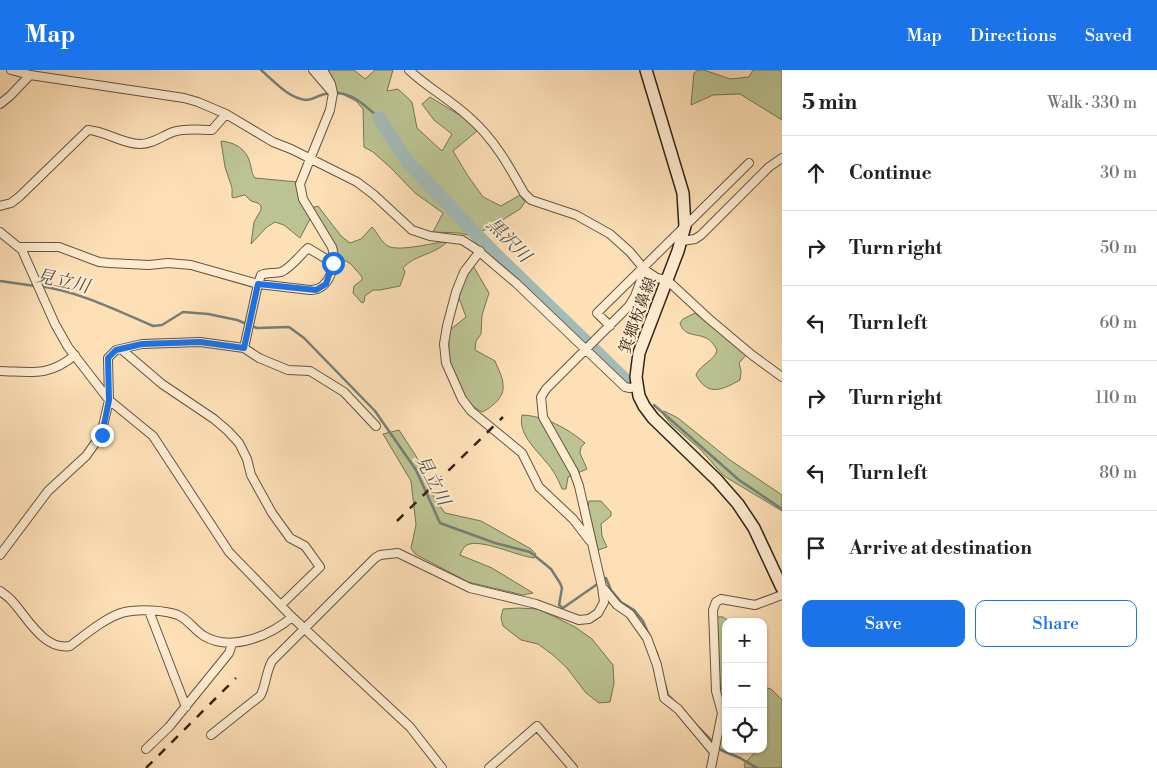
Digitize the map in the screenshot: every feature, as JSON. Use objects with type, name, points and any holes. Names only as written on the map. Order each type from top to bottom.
[{"type":"main road","name":"箕郷板鼻線","points":[[646,70],[683,193],[685,226],[682,240],[639,353],[636,368],[636,387],[644,406],[653,418],[717,480],[738,504],[777,568],[782,588]]},
{"type":"street","points":[[11,70],[30,75],[184,98],[226,114],[273,142],[356,182],[373,194],[412,230],[430,236],[462,240],[480,251],[516,282],[625,387],[636,387]]},
{"type":"street","points":[[313,70],[333,93]]},
{"type":"street","points":[[19,247],[59,247],[99,262],[191,265],[258,284],[316,290],[326,284],[335,255],[303,199],[300,184],[330,110],[333,93],[331,84],[323,70]]},
{"type":"street","points":[[409,70],[422,83],[470,117],[486,133],[496,144],[524,193],[531,200],[576,215],[596,225],[620,242],[644,269],[657,278],[667,280],[708,318],[752,355],[782,377]]},
{"type":"street","points":[[0,104],[30,75]]},
{"type":"street","points":[[0,206],[11,204],[20,197],[88,130],[94,130],[130,143],[141,144],[182,130],[212,130],[226,114]]},
{"type":"street","points":[[682,240],[695,239],[702,235],[769,167],[782,158]]},
{"type":"street","points":[[610,326],[597,313],[644,269],[749,162]]},
{"type":"street","points":[[0,232],[19,247],[61,336],[109,400],[153,436],[229,552],[292,617],[410,726],[442,768]]},
{"type":"street","points":[[244,348],[261,275],[268,272],[279,273],[286,269],[308,248],[333,263]]},
{"type":"street","points":[[480,251],[464,272],[456,292],[444,344],[446,363],[458,392],[471,411],[522,453],[539,487],[573,519],[593,545]]},
{"type":"street","points":[[211,735],[262,694],[264,680],[272,661],[305,627],[375,558],[390,553],[407,556],[470,588],[536,604],[579,620],[589,619],[598,613],[604,602],[602,587],[579,486],[574,472],[543,416],[541,397],[546,389],[610,326],[633,300],[644,269]]},
{"type":"street","points":[[0,555],[48,491],[86,456],[102,435],[109,400],[108,358],[116,350],[142,344],[200,342],[244,348],[260,358],[288,370],[310,371],[344,392],[376,426]]},
{"type":"street","points":[[122,349],[162,384],[214,419],[228,431],[238,443],[247,459],[251,476],[272,513],[290,538],[305,546],[320,567],[281,606]]},
{"type":"street","points":[[0,371],[36,373],[56,368],[75,355]]},
{"type":"street","points":[[602,587],[617,605],[630,614],[647,638],[657,665],[664,698],[678,709],[714,752]]},
{"type":"street","points":[[0,591],[11,600],[43,636],[53,644],[63,647],[70,646],[115,616],[125,612],[162,611],[176,614],[186,620],[205,637],[232,644],[258,636],[285,623],[292,617]]},
{"type":"street","points":[[711,768],[722,713],[716,691],[713,610],[716,602],[726,599],[755,605],[782,595]]},
{"type":"street","points":[[149,612],[186,707]]},
{"type":"street","points":[[146,749],[170,726],[186,707],[229,654],[232,644]]},
{"type":"street","points":[[489,768],[537,726],[573,768]]},
{"type":"green space","points":[[327,70],[354,70],[365,79],[375,70],[393,70],[387,91],[398,89],[412,102],[417,128],[442,151],[452,134],[434,120],[422,104],[430,97],[466,119],[477,131],[453,151],[483,197],[501,206],[520,195],[525,202],[520,209],[472,236],[459,233],[433,232],[443,213],[415,193],[391,168],[373,152],[364,147],[363,109],[356,101],[336,91]]},
{"type":"green space","points":[[698,70],[704,70],[730,79],[749,77],[753,70],[782,70],[782,120],[740,94],[713,95],[691,105],[694,73]]},
{"type":"green space","points":[[221,141],[231,143],[243,150],[255,178],[298,182],[310,219],[300,238],[284,225],[275,222],[267,227],[251,244],[254,222],[261,210],[261,206],[251,201],[245,195],[232,197],[232,188],[225,167]]},
{"type":"green space","points":[[318,206],[341,236],[350,243],[361,239],[372,227],[383,242],[393,248],[446,243],[407,264],[403,268],[405,272],[400,286],[373,290],[365,296],[362,303],[353,293],[354,286],[362,280],[362,277],[351,264],[337,256],[311,208]]},
{"type":"green space","points":[[472,264],[489,293],[482,315],[481,334],[476,341],[475,350],[495,361],[503,385],[500,398],[482,412],[473,406],[459,387],[454,376],[449,352],[450,330],[466,317],[459,298],[463,283]]},
{"type":"green space","points":[[695,313],[746,355],[739,363],[741,371],[740,380],[716,390],[705,386],[696,375],[716,354],[717,350],[708,339],[684,331],[680,323],[683,319]]},
{"type":"green space","points":[[664,411],[678,418],[730,460],[782,495],[782,511],[724,476],[700,449],[671,424],[663,414],[662,412]]},
{"type":"green space","points":[[522,415],[547,420],[571,432],[585,443],[581,447],[580,453],[587,469],[568,477],[566,489],[562,489],[551,468],[525,435],[521,422]]},
{"type":"green space","points":[[399,430],[416,456],[436,501],[445,513],[481,521],[531,549],[536,554],[534,558],[527,557],[473,543],[464,547],[460,555],[492,568],[533,593],[523,595],[468,582],[415,554],[411,548],[416,525],[411,481],[383,434]]},
{"type":"green space","points":[[589,501],[601,501],[611,512],[611,516],[601,524],[602,536],[607,547],[598,550],[588,507]]},
{"type":"green space","points":[[503,609],[539,609],[575,627],[592,639],[613,665],[614,683],[610,702],[599,703],[586,693],[567,668],[553,655],[538,644],[521,640],[503,626],[501,618]]},
{"type":"green space","points":[[716,617],[724,618],[722,618],[722,690],[720,685]]},
{"type":"green space","points":[[767,688],[771,689],[782,700],[782,768],[745,768],[744,764],[754,753],[767,753]]},
{"type":"waterway","points":[[261,70],[282,88],[299,99],[308,100],[334,93],[349,95],[379,118]]},
{"type":"waterway","name":"黒沢川","points":[[379,118],[408,162],[492,251],[624,379]]},
{"type":"waterway","name":"見立川","points":[[0,281],[35,286]]},
{"type":"waterway","name":"見立川","points":[[40,286],[84,297],[153,326],[162,325],[183,312],[208,314],[237,320],[257,328],[289,327],[304,338],[375,411],[416,470],[440,523],[495,543],[530,552],[551,569],[560,583],[562,588],[559,605],[563,608],[606,578],[611,590],[621,602],[634,610],[643,621],[658,656]]},
{"type":"waterway","name":"黒沢川","points":[[654,405],[739,480],[782,509]]},
{"type":"waterway","name":"見立川","points":[[665,684],[668,695],[675,702]]},
{"type":"waterway","name":"見立川","points":[[692,721],[721,750],[757,768]]},
{"type":"railway","points":[[397,521],[503,417]]},
{"type":"railway","points":[[146,768],[236,678]]},
{"type":"route","points":[[102,435],[109,400],[108,358],[116,350],[142,344],[200,342],[244,348],[258,284],[316,290],[326,284],[333,263]]}]
